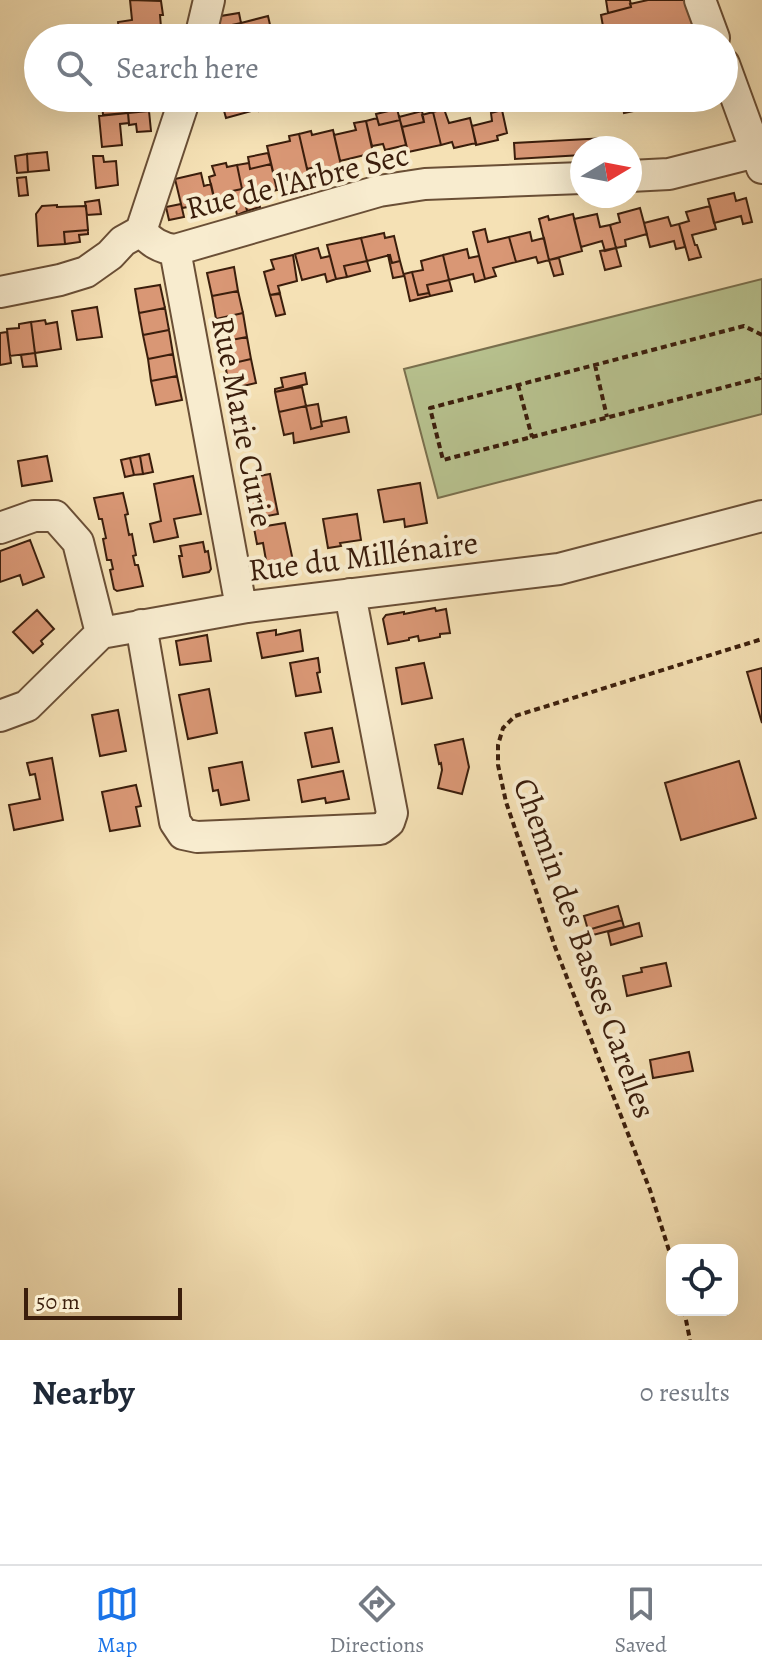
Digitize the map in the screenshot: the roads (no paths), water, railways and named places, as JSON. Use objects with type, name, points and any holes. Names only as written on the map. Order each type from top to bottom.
[{"type":"street","points":[[203,24],[209,0]]},
{"type":"street","points":[[700,0],[709,24]]},
{"type":"street","points":[[642,175],[669,174],[758,150],[738,100]]},
{"type":"street","points":[[0,292],[86,272],[123,241],[141,231],[180,112]]},
{"type":"street","name":"Rue de l'Arbre Sec","points":[[175,250],[379,191],[425,184],[570,178]]},
{"type":"street","points":[[141,231],[150,241],[175,250]]},
{"type":"street","name":"Rue Marie Curie","points":[[175,250],[241,607]]},
{"type":"street","points":[[0,528],[34,516],[55,516],[78,542],[101,633],[27,706],[0,716]]},
{"type":"street","name":"Rue du Millénaire","points":[[101,633],[241,607],[559,569],[762,516]]},
{"type":"street","points":[[141,625],[175,822],[183,834],[197,837],[380,829],[389,822],[392,813],[350,594]]}]
